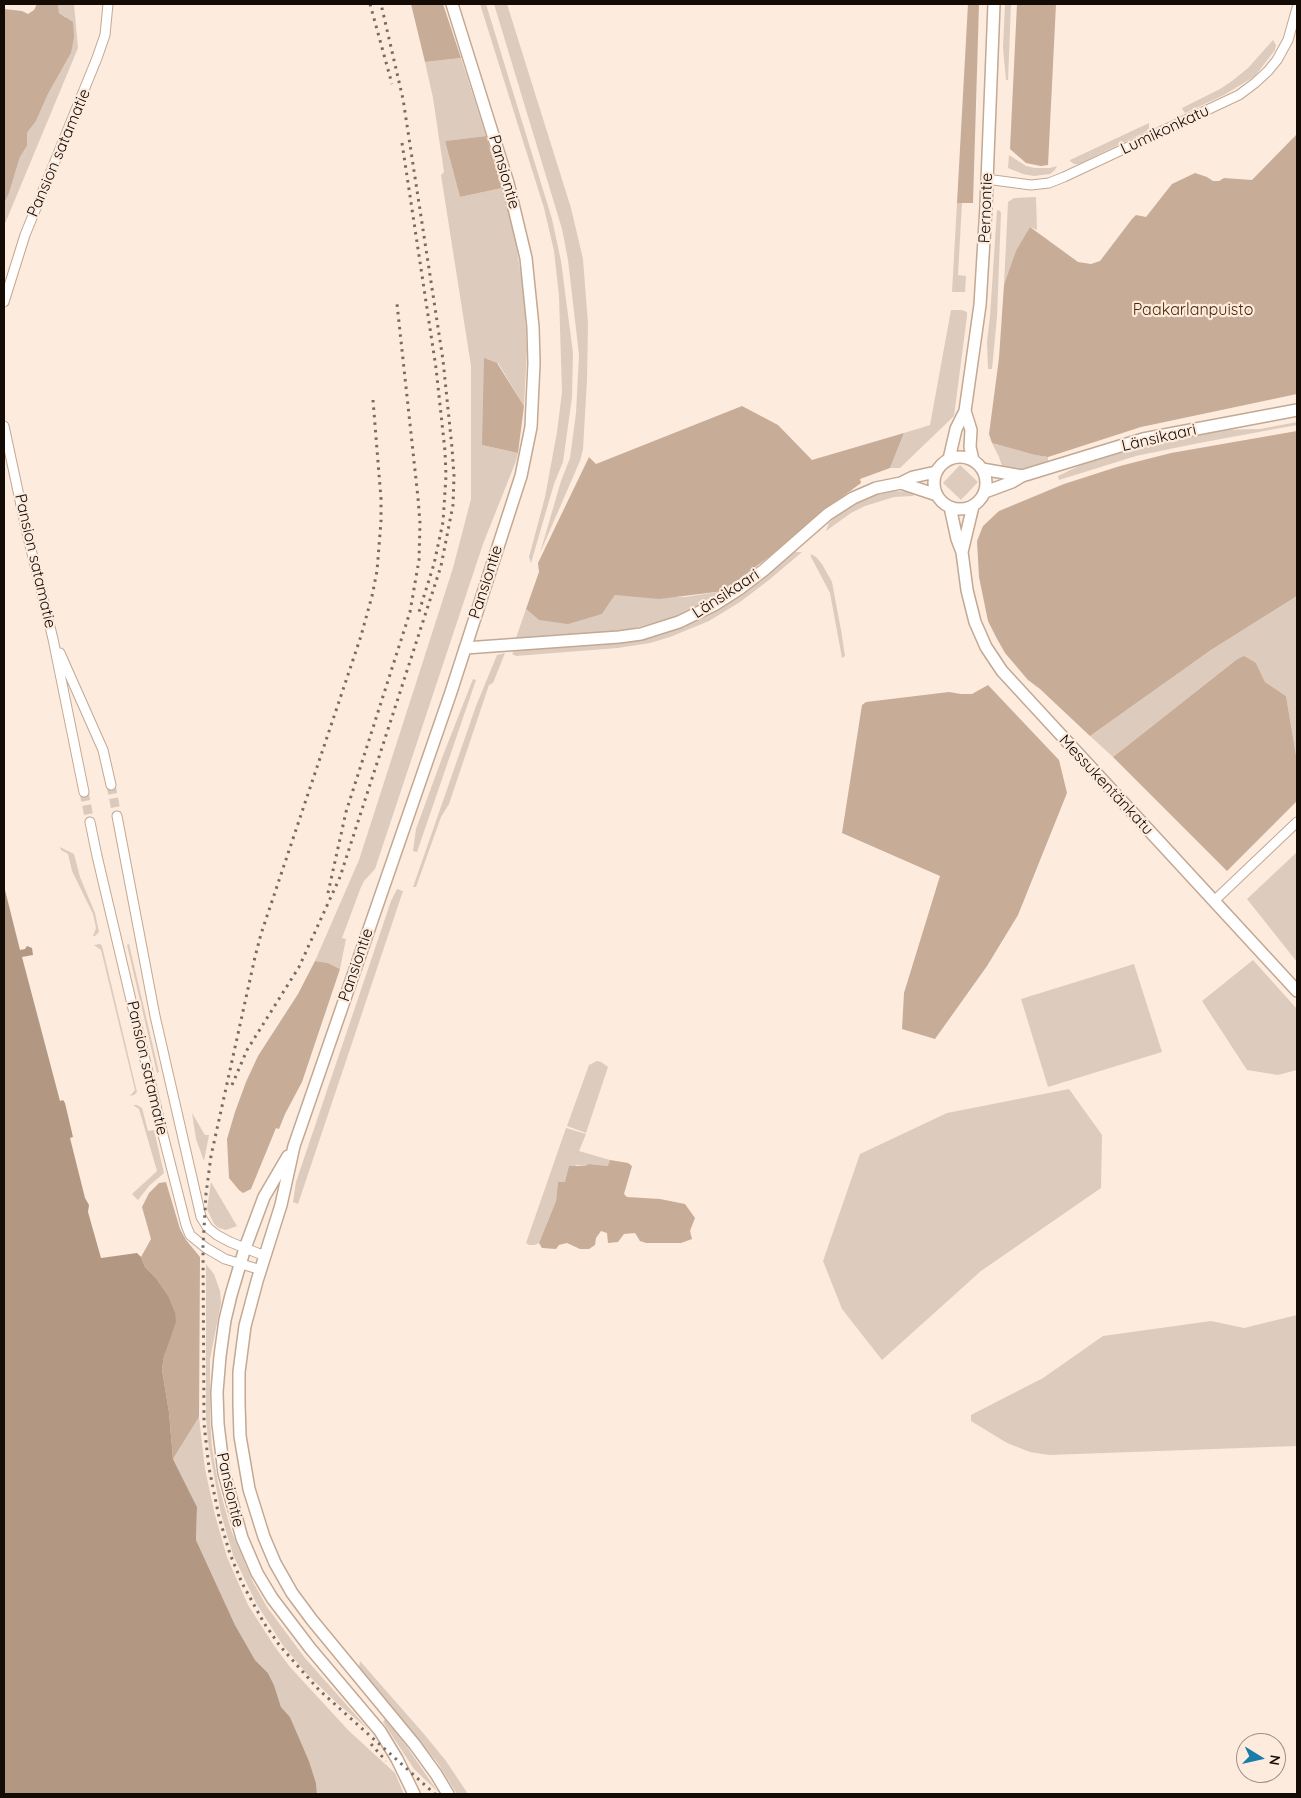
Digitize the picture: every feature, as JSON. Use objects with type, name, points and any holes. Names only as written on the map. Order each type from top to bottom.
[{"type":"street","name":"Pansion satamatie","points":[[4,302],[25,235],[98,58],[104,35],[108,4]]},
{"type":"street","name":"Pansiontie","points":[[448,1794],[415,1745],[312,1620],[292,1593],[275,1563],[251,1498],[240,1436],[239,1404],[242,1342],[249,1310],[281,1205],[294,1146],[434,741],[513,500],[526,454],[531,419],[534,354],[531,293],[520,226],[503,164],[452,4]]},
{"type":"street","name":"Pernontie","points":[[949,459],[956,429],[965,411],[980,305],[994,4]]},
{"type":"street","name":"Lumikonkatu","points":[[986,179],[1031,185],[1049,183],[1239,95],[1268,72],[1277,60],[1288,40],[1297,8]]},
{"type":"street","name":"Länsikaari","points":[[984,492],[1012,482],[1022,476],[1143,439],[1297,410]]},
{"type":"street","name":"Pernontie","points":[[965,411],[970,430],[972,460]]},
{"type":"street","name":"Pansion satamatie","points":[[4,426],[27,533],[53,639],[84,792]]},
{"type":"street","points":[[961,457],[972,460],[982,469],[986,478],[984,492],[980,500],[973,506],[962,509],[950,507],[943,503],[937,495],[934,484],[936,472],[949,459],[961,457]]},
{"type":"street","name":"Länsikaari","points":[[982,469],[1022,476]]},
{"type":"street","name":"Länsikaari","points":[[465,648],[619,637],[641,634],[671,625],[703,611],[739,588],[764,570],[841,504],[876,488],[902,483],[913,477],[936,472]]},
{"type":"street","name":"Länsikaari","points":[[902,483],[937,495]]},
{"type":"street","name":"Messukentänkatu","points":[[962,552],[973,506]]},
{"type":"street","name":"Messukentänkatu","points":[[950,507],[962,552],[967,590],[976,622],[986,647],[1002,671],[1297,991]]},
{"type":"street","name":"Pansion satamatie","points":[[53,639],[103,750],[111,785]]},
{"type":"street","name":"Pansion satamatie","points":[[117,816],[154,1016],[201,1217],[208,1228],[230,1242],[266,1256]]},
{"type":"street","name":"Pansion satamatie","points":[[90,822],[153,1097],[186,1225],[190,1235],[199,1244],[225,1259],[261,1270]]},
{"type":"street","points":[[1214,901],[1297,822]]},
{"type":"street","name":"Pansiontie","points":[[294,1146],[264,1197],[245,1248],[231,1295],[222,1336],[218,1392],[221,1456],[237,1524],[257,1572],[272,1598],[310,1648],[380,1731],[397,1758],[414,1794]]},
{"type":"shaded area","points":[[58,4],[74,4],[78,48],[4,226],[4,204],[20,157],[27,146],[27,133],[36,121],[48,94],[71,53],[66,17],[59,13]]},
{"type":"shaded area","points":[[480,4],[486,4],[552,219],[561,261],[573,353],[572,397],[563,462],[554,484],[531,563],[529,557],[545,497],[562,392],[559,296],[554,251],[544,208]]},
{"type":"shaded area","points":[[494,4],[507,4],[571,208],[583,259],[588,324],[583,449],[580,461],[540,553],[561,481],[570,458],[576,413],[579,355],[568,260],[562,229]]},
{"type":"shaded area","points":[[1005,4],[1011,4],[1008,80],[1006,80],[1003,48]]},
{"type":"shaded area","points":[[1273,40],[1276,45],[1275,50],[1255,76],[1224,95],[1185,113],[1182,108],[1232,81],[1248,68]]},
{"type":"shaded area","points":[[461,58],[486,136],[445,141],[460,197],[502,188],[512,219],[524,294],[527,349],[524,406],[498,363],[482,445],[518,453],[483,544],[375,869],[361,887],[342,938],[346,939],[340,969],[328,963],[315,961],[359,860],[453,568],[471,499],[471,366],[441,175],[444,172],[433,98],[425,62]]},
{"type":"shaded area","points":[[1149,123],[1149,129],[1145,132],[1079,164],[1074,164],[1070,161],[1070,160]]},
{"type":"shaded area","points":[[1009,155],[1026,166],[1050,168],[1057,166],[1050,174],[1034,176],[1023,174],[1008,168]]},
{"type":"shaded area","points":[[1036,197],[1037,230],[1030,227],[1004,285],[1008,202],[1014,198]]},
{"type":"shaded area","points":[[957,203],[962,203],[958,275],[966,276],[965,292],[952,292]]},
{"type":"shaded area","points":[[997,210],[1001,213],[997,317],[992,369],[988,369],[987,342]]},
{"type":"shaded area","points":[[951,310],[967,312],[954,416],[900,468],[890,468],[904,433],[930,425]]},
{"type":"shaded area","points":[[1297,422],[1297,425],[1136,456],[1059,480],[1058,476],[1089,461],[1105,456],[1198,433],[1216,430],[1260,429]]},
{"type":"shaded area","points":[[992,443],[1048,457],[1048,461],[1022,469],[1003,469]]},
{"type":"shaded area","points":[[960,465],[978,482],[961,500],[943,483]]},
{"type":"shaded area","points":[[894,491],[916,492],[913,496],[894,497],[865,506],[851,513],[826,531],[833,519],[850,507],[878,494]]},
{"type":"shaded area","points":[[795,552],[802,552],[740,602],[709,621],[670,637],[650,643],[618,648],[516,656],[512,654],[514,651],[521,650],[634,641],[683,627],[723,607]]},
{"type":"shaded area","points":[[811,554],[822,564],[832,582],[845,656],[842,658],[830,593]]},
{"type":"shaded area","points":[[724,591],[680,615],[628,630],[516,638],[526,609],[539,620],[602,614],[615,595],[685,597]]},
{"type":"shaded area","points":[[1297,596],[1297,761],[1286,696],[1265,682],[1256,663],[1236,660],[1113,757],[1090,736],[1211,650]]},
{"type":"shaded area","points":[[505,653],[493,683],[489,685],[449,804],[441,817],[416,887],[413,887],[476,706],[497,655]]},
{"type":"shaded area","points":[[473,679],[476,680],[417,852],[413,851],[416,829]]},
{"type":"shaded area","points":[[60,847],[74,854],[80,877],[95,913],[99,932],[95,936],[93,936],[96,928],[93,914],[72,871],[68,854],[61,850]]},
{"type":"shaded area","points":[[1297,852],[1297,962],[1247,899]]},
{"type":"shaded area","points":[[4,886],[20,950],[25,949],[27,946],[32,948],[33,955],[22,957],[60,1101],[63,1100],[65,1103],[73,1137],[70,1138],[85,1198],[89,1205],[88,1212],[101,1258],[137,1253],[145,1267],[156,1278],[169,1297],[175,1312],[176,1322],[164,1356],[162,1370],[169,1412],[173,1459],[197,1507],[196,1540],[235,1625],[255,1660],[268,1673],[281,1707],[290,1717],[309,1761],[316,1783],[317,1794],[4,1794]]},
{"type":"shaded area","points":[[397,889],[403,891],[298,1204],[293,1202],[296,1182],[391,901]]},
{"type":"shaded area","points":[[100,944],[137,1092],[130,1096],[135,1090],[101,950],[94,945]]},
{"type":"shaded area","points":[[129,944],[159,1072],[157,1073],[127,945]]},
{"type":"shaded area","points":[[1253,960],[1297,1009],[1297,1070],[1278,1075],[1247,1070],[1202,1001]]},
{"type":"shaded area","points":[[1134,964],[1162,1052],[1048,1087],[1021,999]]},
{"type":"shaded area","points":[[597,1061],[608,1067],[586,1133],[567,1126],[589,1065]]},
{"type":"shaded area","points":[[1069,1089],[1102,1135],[1101,1188],[981,1271],[882,1360],[842,1309],[823,1261],[860,1154],[947,1113]]},
{"type":"shaded area","points":[[133,1105],[142,1108],[148,1131],[154,1130],[164,1173],[149,1186],[138,1200],[132,1194],[157,1171],[139,1109]]},
{"type":"shaded area","points":[[192,1113],[205,1135],[209,1135],[204,1161],[196,1139]]},
{"type":"shaded area","points":[[566,1128],[586,1134],[579,1151],[610,1160],[609,1166],[576,1165],[565,1182],[558,1182],[556,1201],[539,1243],[529,1245],[526,1243]]},
{"type":"shaded area","points":[[211,1182],[237,1226],[226,1230],[214,1224],[207,1209]]},
{"type":"shaded area","points":[[206,1264],[214,1274],[220,1291],[221,1303],[210,1359],[210,1417],[212,1448],[218,1483],[231,1530],[253,1582],[267,1607],[305,1658],[369,1730],[306,1673],[282,1644],[256,1603],[233,1555],[221,1514],[208,1442],[206,1417]]},
{"type":"shaded area","points":[[1297,1315],[1297,1446],[1049,1455],[1030,1452],[1007,1443],[971,1421],[971,1415],[1043,1378],[1103,1336],[1211,1321],[1244,1328]]},
{"type":"shaded area","points":[[199,1417],[205,1469],[215,1515],[227,1557],[248,1605],[290,1667],[349,1731],[395,1773],[404,1794],[317,1794],[316,1783],[309,1761],[290,1717],[281,1707],[268,1673],[255,1660],[235,1625],[196,1540],[197,1507],[173,1459]]},
{"type":"shaded area","points":[[360,1661],[446,1761],[468,1794],[457,1794],[437,1762],[360,1671]]},
{"type":"shaded area","points":[[385,1719],[438,1792],[414,1769],[383,1722]]},
{"type":"green space","points":[[37,4],[58,4],[59,13],[73,22],[74,37],[71,53],[48,94],[36,121],[27,133],[27,146],[20,157],[4,204],[4,9],[22,11],[28,14],[34,10]]},
{"type":"green space","points":[[411,4],[443,4],[461,58],[425,62]]},
{"type":"green space","points":[[968,4],[979,4],[973,203],[957,203]]},
{"type":"green space","points":[[1017,4],[1056,4],[1048,165],[1041,166],[1026,163],[1010,149]]},
{"type":"green space","name":"Paakarlanpuisto","points":[[1297,134],[1297,394],[1141,427],[1048,457],[992,443],[989,434],[999,358],[1004,285],[1016,251],[1030,227],[1078,262],[1091,264],[1100,261],[1132,219],[1136,215],[1146,217],[1172,184],[1195,173],[1213,181],[1219,181],[1224,178],[1252,180]]},
{"type":"green space","points":[[486,136],[502,188],[460,197],[445,141]]},
{"type":"green space","points":[[484,358],[497,363],[524,406],[518,453],[482,445]]},
{"type":"green space","points":[[742,406],[778,425],[812,460],[904,433],[890,468],[860,479],[861,483],[823,511],[775,552],[724,591],[659,599],[615,595],[602,614],[568,624],[539,620],[526,609],[539,572],[538,563],[589,457],[596,464]]},
{"type":"green space","points":[[1297,431],[1297,596],[1211,650],[1090,736],[1028,680],[1005,653],[996,637],[988,621],[979,577],[977,541],[983,526],[999,511],[1064,484],[1120,466],[1171,453]]},
{"type":"green space","points":[[1244,656],[1256,663],[1265,682],[1286,696],[1297,761],[1297,801],[1227,871],[1113,757],[1236,660]]},
{"type":"green space","points":[[988,685],[1059,760],[1067,793],[1018,915],[987,966],[935,1039],[902,1029],[904,993],[940,876],[842,833],[862,705],[866,702],[949,692],[972,694]]},
{"type":"green space","points":[[315,961],[328,963],[340,969],[302,1082],[279,1129],[276,1128],[251,1189],[243,1193],[229,1178],[227,1139],[235,1112],[258,1056],[298,994]]},
{"type":"green space","points":[[610,1160],[628,1163],[632,1166],[624,1194],[627,1197],[660,1199],[685,1204],[695,1218],[690,1231],[692,1239],[681,1243],[646,1243],[640,1241],[635,1233],[624,1234],[618,1242],[608,1243],[607,1233],[601,1231],[596,1238],[595,1245],[589,1249],[580,1249],[567,1243],[559,1245],[556,1249],[542,1248],[539,1243],[556,1201],[558,1182],[565,1182],[569,1166],[585,1166],[589,1164],[608,1166]]},
{"type":"green space","points":[[166,1182],[180,1229],[186,1240],[200,1257],[199,1417],[173,1459],[169,1412],[162,1370],[175,1312],[169,1297],[156,1278],[145,1267],[141,1257],[151,1239],[142,1207],[149,1193],[159,1183]]},
{"type":"tunnel","points":[[111,785],[117,816]]},
{"type":"tunnel","points":[[84,792],[90,822]]},
{"type":"railway","points":[[370,4],[392,84]]},
{"type":"railway","points":[[232,1085],[247,1050],[299,967],[340,877],[441,566],[453,505],[454,476],[443,360],[403,99],[381,4]]},
{"type":"railway","points":[[402,143],[436,368],[446,476],[443,522],[434,564],[419,612]]},
{"type":"railway","points":[[328,893],[346,812],[410,612],[419,560],[420,523],[418,498],[397,304]]},
{"type":"railway","points":[[373,400],[381,521],[377,571],[372,596],[361,636],[261,934],[211,1156],[206,1194],[203,1246],[204,1424],[209,1468],[219,1517],[230,1554],[242,1583],[264,1623],[280,1646],[319,1690],[435,1794]]},
{"type":"railway","points":[[371,1744],[386,1761]]}]
